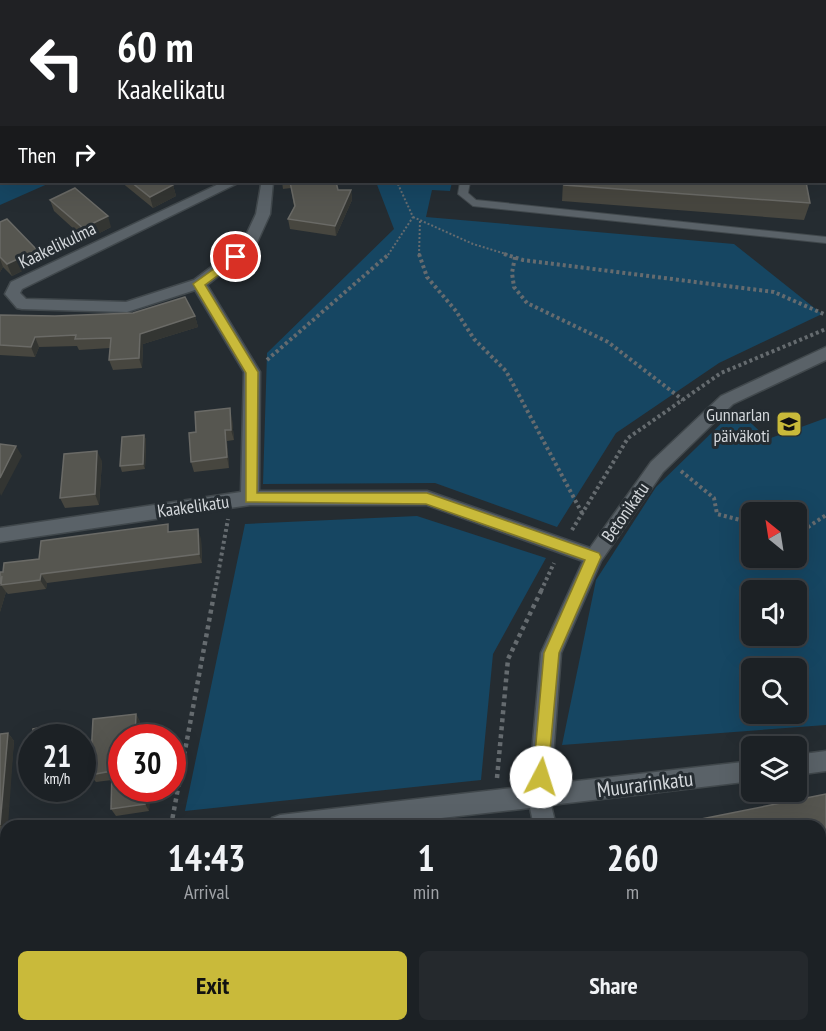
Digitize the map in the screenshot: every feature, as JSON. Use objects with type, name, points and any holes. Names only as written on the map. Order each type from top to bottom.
[{"type":"street","name":"Kaakelikulma","points":[[231,183],[16,286],[12,294],[22,304],[127,307],[199,284],[248,247],[263,214],[266,183]]},
{"type":"street","points":[[199,284],[252,372],[250,498]]},
{"type":"street","name":"Betonikatu","points":[[543,820],[539,798],[551,653],[594,557],[657,467],[727,400],[826,353]]},
{"type":"street","name":"Kaakelikatu","points":[[0,535],[250,498],[427,498],[594,557]]},
{"type":"street","points":[[807,764],[826,761]]},
{"type":"street","name":"Muurarinkatu","points":[[336,820],[539,798],[741,772]]},
{"type":"lane","points":[[465,183],[463,194],[472,203],[826,240]]},
{"type":"path","points":[[397,183],[413,217],[473,243],[515,257],[774,292],[826,315]]},
{"type":"path","points":[[252,372],[386,258],[413,217]]},
{"type":"path","points":[[420,220],[419,257],[427,277],[456,311],[474,339],[506,371],[582,513]]},
{"type":"path","points":[[515,257],[512,273],[514,287],[527,303],[608,342],[683,400]]},
{"type":"path","points":[[666,459],[714,498],[717,514],[741,520]]},
{"type":"path","points":[[172,820],[231,501]]},
{"type":"path","points":[[807,527],[826,515]]},
{"type":"shaded area","points":[[0,183],[50,183],[0,205]]},
{"type":"shaded area","points":[[376,183],[452,183],[450,191],[432,190],[426,217],[734,244],[822,314],[719,363],[616,433],[557,527],[435,483],[263,484],[267,353],[394,229]]},
{"type":"shaded area","points":[[736,409],[768,439],[826,418],[826,725],[562,745],[596,580],[656,487]]},
{"type":"shaded area","points":[[417,516],[546,558],[493,654],[481,780],[185,811],[245,524]]},
{"type":"building","points":[[132,183],[170,183],[173,185],[150,197]]},
{"type":"building","points":[[290,183],[336,183],[338,190],[351,190],[335,226],[288,219],[295,206]]},
{"type":"building","points":[[564,183],[806,183],[810,203],[564,185]]},
{"type":"building","points":[[75,188],[108,216],[83,228],[50,200]]},
{"type":"building","points":[[7,219],[37,250],[7,264],[0,257],[0,222]]},
{"type":"building","points":[[185,297],[195,316],[140,334],[139,358],[109,360],[111,338],[75,339],[76,335],[35,337],[31,347],[0,345],[0,315],[55,316],[133,313]]},
{"type":"building","points":[[230,408],[231,430],[225,430],[227,457],[191,462],[189,433],[196,432],[195,412]]},
{"type":"building","points":[[144,435],[143,464],[120,466],[122,437]]},
{"type":"building","points":[[0,444],[16,446],[0,478]]},
{"type":"building","points":[[97,451],[95,494],[60,498],[64,454]]},
{"type":"building","points":[[168,524],[168,532],[198,529],[199,554],[41,574],[40,580],[1,585],[2,576],[0,584],[0,572],[3,572],[4,563],[39,559],[41,541]]},
{"type":"building","points":[[136,714],[136,724],[108,724],[108,772],[96,774],[96,724],[93,724],[93,719]]},
{"type":"building","points":[[8,733],[0,820],[0,820],[0,734]]},
{"type":"building","points":[[826,794],[826,820],[696,820],[786,802],[807,802],[807,798]]},
{"type":"building","points":[[111,802],[145,802],[145,804],[111,809]]},
{"type":"place","name":"Gunnarlan päiväkoti","points":[[789,424]]},
{"type":"route","points":[[236,257],[199,284],[252,372],[250,498],[427,498],[594,557],[551,653],[541,777]]}]
